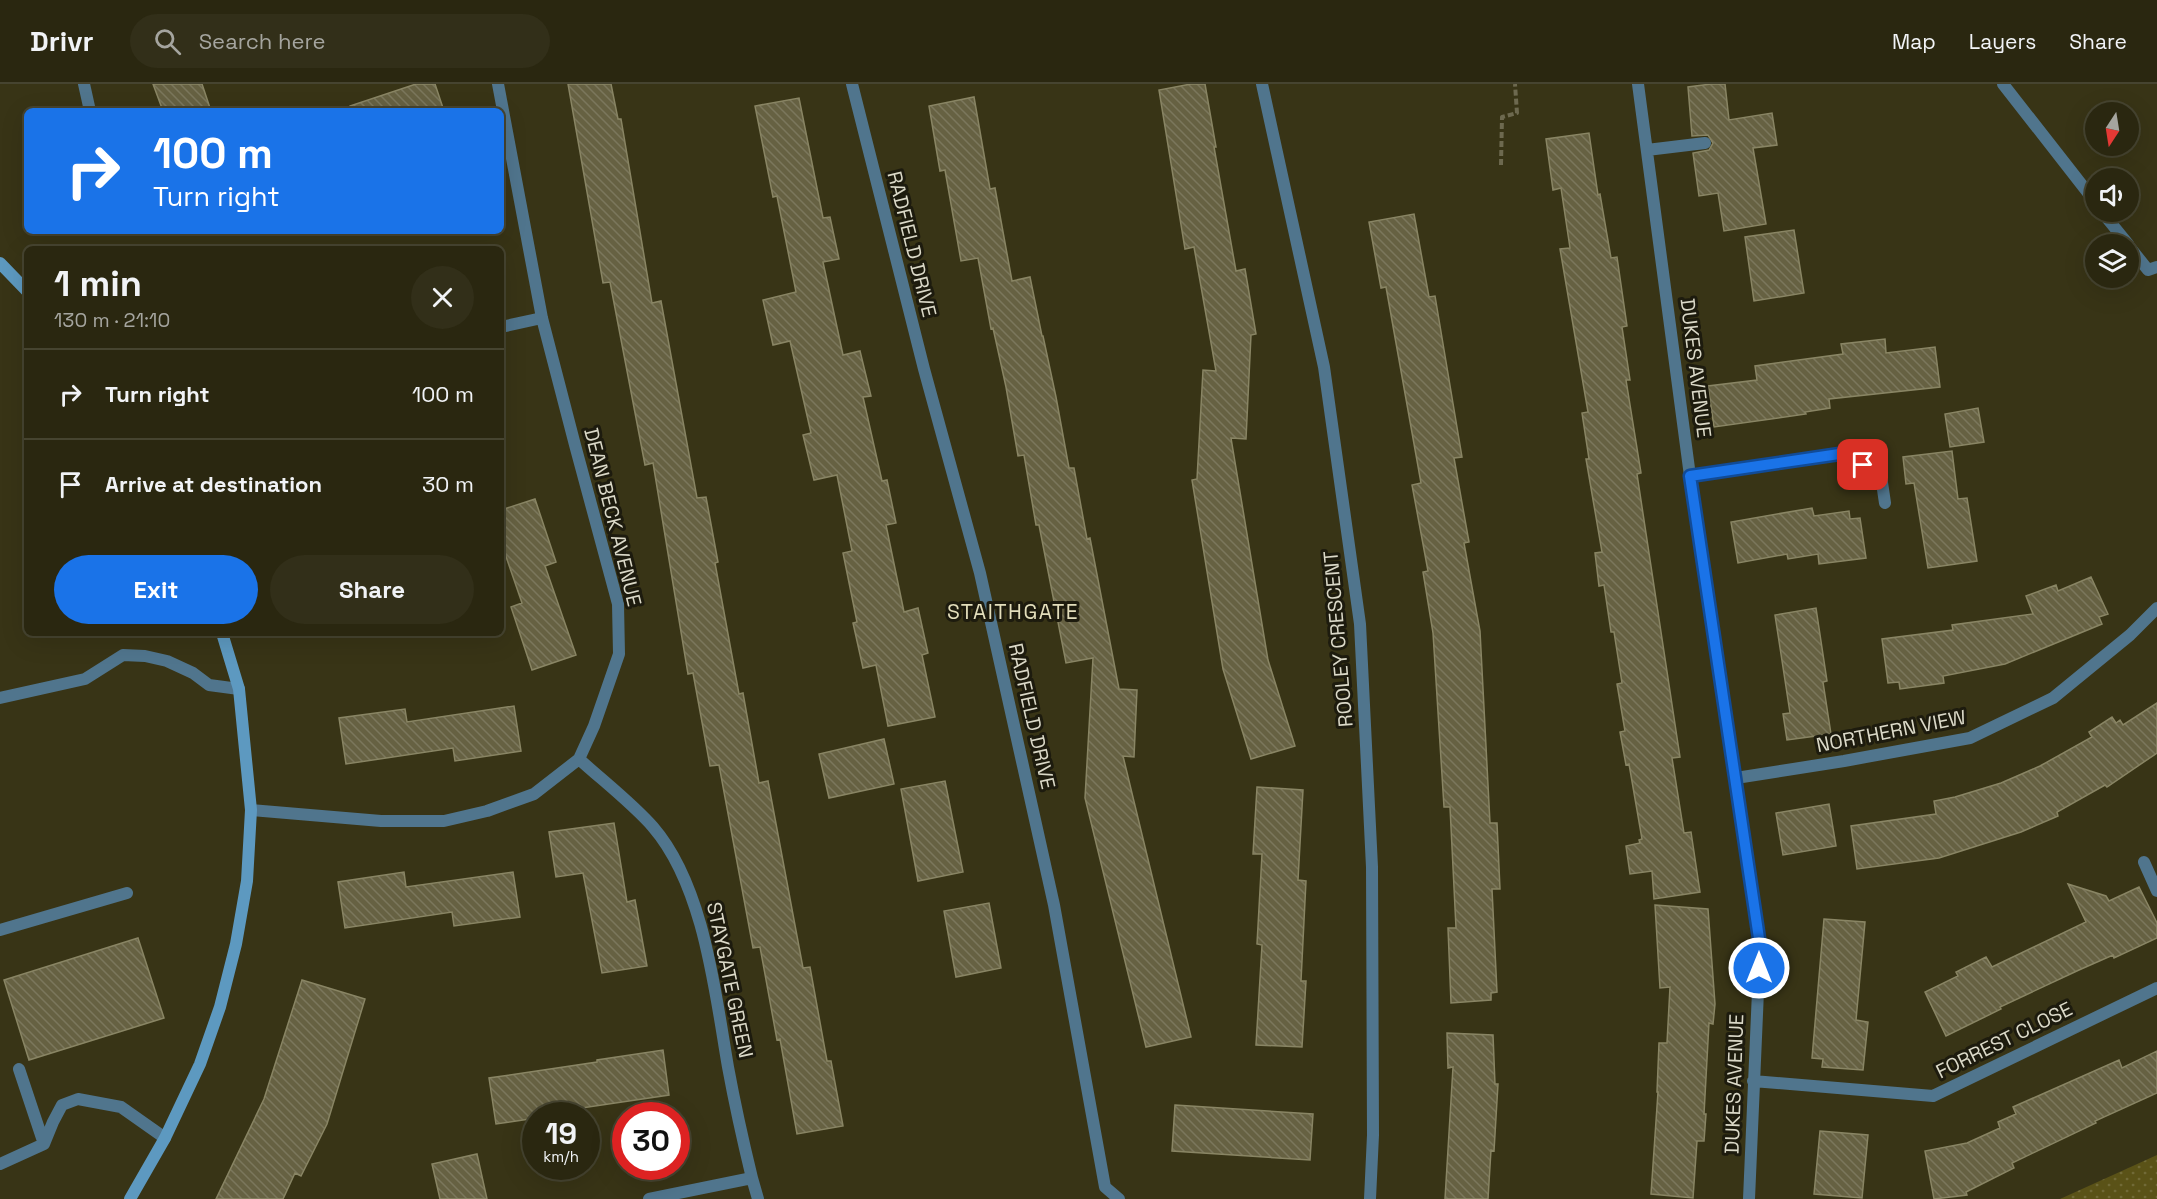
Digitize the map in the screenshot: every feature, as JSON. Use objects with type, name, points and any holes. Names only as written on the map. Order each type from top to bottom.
[{"type":"street","points":[[84,84],[89,108]]},
{"type":"street","name":"DEAN BECK AVENUE","points":[[498,84],[503,108]]},
{"type":"street","name":"RADFIELD DRIVE","points":[[852,84],[921,357],[980,573],[1054,905],[1105,1186],[1119,1199]]},
{"type":"street","name":"ROOLEY CRESCENT","points":[[1262,84],[1324,367],[1360,624],[1372,867],[1373,1135],[1370,1199]]},
{"type":"street","name":"DUKES AVENUE","points":[[1638,84],[1690,476],[1760,945],[1749,1199]]},
{"type":"street","points":[[2003,84],[2085,189]]},
{"type":"street","name":"DEAN BECK AVENUE","points":[[251,810],[381,821],[444,821],[487,811],[534,794],[579,759],[594,726],[619,654],[618,604],[542,318],[504,116]]},
{"type":"street","points":[[1647,150],[1705,143]]},
{"type":"street","points":[[2110,222],[2119,234]]},
{"type":"street","points":[[2139,259],[2148,270],[2157,267]]},
{"type":"street","points":[[0,263],[24,288]]},
{"type":"street","points":[[504,326],[542,318]]},
{"type":"street","points":[[1690,476],[1846,453],[1881,476],[1885,503]]},
{"type":"street","name":"NORTHERN VIEW","points":[[1736,778],[1970,738],[2053,698],[2113,650],[2157,608]]},
{"type":"street","points":[[130,1199],[165,1138],[200,1064],[220,1007],[236,944],[247,881],[251,810],[239,689],[223,636]]},
{"type":"street","points":[[0,698],[85,679],[123,655],[145,656],[167,661],[194,673],[210,685],[239,689]]},
{"type":"street","name":"STAYGATE GREEN","points":[[579,759],[653,827],[675,861],[693,899],[712,970],[737,1114],[758,1199]]},
{"type":"street","points":[[2144,862],[2157,891]]},
{"type":"street","points":[[0,930],[127,892]]},
{"type":"street","name":"FORREST CLOSE","points":[[1753,1081],[1933,1096],[2157,988]]},
{"type":"street","points":[[19,1069],[44,1144]]},
{"type":"street","points":[[0,1164],[44,1144],[62,1105],[78,1099],[121,1107],[165,1138]]},
{"type":"street","points":[[649,1199],[752,1178]]},
{"type":"path","points":[[1501,165],[1502,117],[1516,113],[1515,84]]},
{"type":"shaded area","points":[[2157,1155],[2157,1199],[2060,1199]]},
{"type":"building","points":[[153,84],[202,84],[210,108],[162,108]]},
{"type":"building","points":[[416,84],[435,84],[443,108],[350,108],[350,106]]},
{"type":"building","points":[[568,84],[611,84],[618,119],[621,119],[652,303],[661,301],[697,498],[706,497],[718,562],[715,563],[739,694],[743,693],[759,783],[768,781],[803,968],[810,967],[827,1061],[831,1061],[843,1126],[797,1134],[760,947],[753,948],[719,765],[710,766],[693,673],[688,674],[653,463],[645,465],[610,282],[603,283]]},
{"type":"building","points":[[1191,84],[1205,84],[1236,271],[1245,269],[1256,334],[1251,335],[1246,439],[1231,438],[1268,660],[1295,746],[1251,759],[1223,669],[1192,480],[1197,479],[1203,370],[1216,371],[1194,247],[1185,249],[1159,90]]},
{"type":"building","points":[[1725,84],[1729,120],[1772,113],[1777,145],[1753,148],[1766,224],[1724,231],[1718,193],[1699,196],[1693,153],[1709,150],[1713,143],[1708,135],[1692,136],[1688,87]]},
{"type":"building","points":[[974,97],[990,189],[995,188],[1012,281],[1030,277],[1069,468],[1074,468],[1087,539],[1090,538],[1119,689],[1137,690],[1134,757],[1123,756],[1191,1037],[1146,1047],[1085,798],[1093,658],[1066,663],[1039,525],[1036,525],[1024,455],[1018,456],[1006,387],[993,328],[991,329],[978,258],[961,261],[945,170],[940,171],[929,106]]},
{"type":"building","points":[[799,98],[823,218],[830,217],[839,259],[823,262],[843,355],[860,351],[871,396],[863,397],[882,481],[887,480],[896,523],[886,525],[904,612],[918,608],[928,653],[922,655],[935,717],[888,726],[876,665],[863,668],[853,623],[857,622],[843,553],[852,551],[837,475],[814,480],[803,435],[811,433],[790,341],[773,345],[763,300],[796,292],[777,196],[773,197],[755,106]]},
{"type":"building","points":[[1589,133],[1598,195],[1600,194],[1611,258],[1617,257],[1627,326],[1622,327],[1630,380],[1626,380],[1641,473],[1637,474],[1680,757],[1672,758],[1684,833],[1691,832],[1700,892],[1654,899],[1652,871],[1630,874],[1626,846],[1640,843],[1639,840],[1642,839],[1629,764],[1626,765],[1620,732],[1625,731],[1617,684],[1622,683],[1614,632],[1611,632],[1604,585],[1599,586],[1595,553],[1602,552],[1586,459],[1589,459],[1582,413],[1588,412],[1560,249],[1570,248],[1561,188],[1553,190],[1546,139]]},
{"type":"building","points":[[1414,214],[1429,297],[1435,296],[1462,457],[1454,458],[1469,542],[1464,543],[1480,631],[1490,823],[1497,823],[1500,889],[1492,889],[1497,992],[1491,993],[1491,1000],[1451,1003],[1448,928],[1456,928],[1450,807],[1444,807],[1433,633],[1423,572],[1428,571],[1412,485],[1421,483],[1386,287],[1381,288],[1369,222]]},
{"type":"building","points":[[1794,230],[1804,293],[1754,301],[1745,237]]},
{"type":"building","points":[[1885,339],[1886,353],[1935,347],[1940,387],[1829,399],[1830,408],[1805,412],[1806,414],[1714,427],[1708,386],[1757,380],[1755,366],[1843,354],[1841,344]]},
{"type":"building","points":[[1978,408],[1984,442],[1950,447],[1945,414]]},
{"type":"building","points":[[1952,451],[1958,499],[1967,498],[1977,561],[1928,568],[1914,483],[1906,484],[1903,457]]},
{"type":"building","points":[[535,499],[556,562],[545,566],[576,655],[532,670],[511,607],[522,603],[504,551],[504,509]]},
{"type":"building","points":[[1812,508],[1814,516],[1849,511],[1850,519],[1860,518],[1866,558],[1819,564],[1818,554],[1788,559],[1787,554],[1738,563],[1731,522]]},
{"type":"building","points":[[2091,577],[2108,614],[2099,617],[2102,624],[2005,664],[1943,676],[1944,683],[1900,689],[1899,682],[1888,683],[1882,639],[1953,630],[1952,625],[2033,614],[2026,596],[2056,585],[2058,591]]},
{"type":"building","points":[[1816,608],[1827,681],[1823,682],[1831,734],[1787,740],[1783,714],[1790,713],[1775,615]]},
{"type":"building","points":[[2157,703],[2157,753],[2107,787],[2105,785],[2057,812],[2058,816],[2021,832],[1939,858],[1857,869],[1851,826],[1936,814],[1934,801],[2001,783],[2040,766],[2092,737],[2089,732],[2112,717],[2116,723],[2120,720],[2123,725]]},
{"type":"building","points":[[514,706],[521,751],[455,761],[453,748],[346,764],[339,718],[405,709],[407,722]]},
{"type":"building","points":[[884,739],[894,784],[829,798],[819,754]]},
{"type":"building","points":[[945,781],[963,872],[918,881],[901,789]]},
{"type":"building","points":[[1257,787],[1303,790],[1298,880],[1306,881],[1301,981],[1306,981],[1302,1047],[1256,1045],[1262,945],[1257,944],[1262,854],[1253,854]]},
{"type":"building","points":[[1829,804],[1836,846],[1783,855],[1776,813]]},
{"type":"building","points":[[614,823],[627,902],[635,900],[647,966],[602,973],[583,873],[556,877],[549,832]]},
{"type":"building","points":[[404,872],[406,887],[513,872],[520,917],[454,926],[452,912],[345,928],[338,882]]},
{"type":"building","points":[[2068,884],[2106,896],[2109,901],[2139,887],[2157,923],[2157,938],[2114,958],[2113,955],[2079,970],[2000,1007],[2001,1009],[1946,1036],[1925,992],[1958,976],[1956,972],[1986,957],[1992,967],[2086,922]]},
{"type":"building","points":[[989,903],[1001,968],[956,977],[944,911]]},
{"type":"building","points":[[1655,905],[1708,909],[1715,1004],[1713,1024],[1709,1023],[1704,1141],[1697,1141],[1693,1198],[1651,1194],[1659,1043],[1667,1043],[1670,987],[1660,988]]},
{"type":"building","points":[[1824,919],[1865,922],[1856,1020],[1868,1022],[1863,1070],[1822,1067],[1823,1059],[1812,1058]]},
{"type":"building","points":[[138,938],[164,1018],[29,1060],[4,980]]},
{"type":"building","points":[[302,980],[365,999],[327,1124],[301,1176],[295,1173],[283,1199],[216,1199],[264,1099]]},
{"type":"building","points":[[1447,1033],[1493,1035],[1495,1084],[1498,1084],[1494,1151],[1491,1150],[1488,1199],[1445,1199],[1453,1067],[1448,1068]]},
{"type":"building","points":[[663,1050],[669,1095],[600,1105],[600,1102],[522,1102],[522,1120],[496,1124],[489,1078],[597,1062],[597,1060]]},
{"type":"building","points":[[2157,1051],[2157,1093],[2012,1163],[2014,1168],[1966,1192],[1967,1195],[1934,1199],[1925,1151],[1967,1143],[2000,1128],[1998,1122],[2016,1114],[2013,1107],[2119,1060],[2122,1068]]},
{"type":"building","points":[[1175,1105],[1313,1114],[1310,1160],[1172,1151]]},
{"type":"building","points":[[1820,1131],[1868,1135],[1862,1198],[1814,1194]]},
{"type":"building","points":[[477,1154],[487,1199],[440,1199],[432,1164]]},
{"type":"district","name":"STAITHGATE","points":[[1013,611]]},
{"type":"route","points":[[1759,968],[1760,945],[1690,476],[1846,453],[1863,465]]}]
